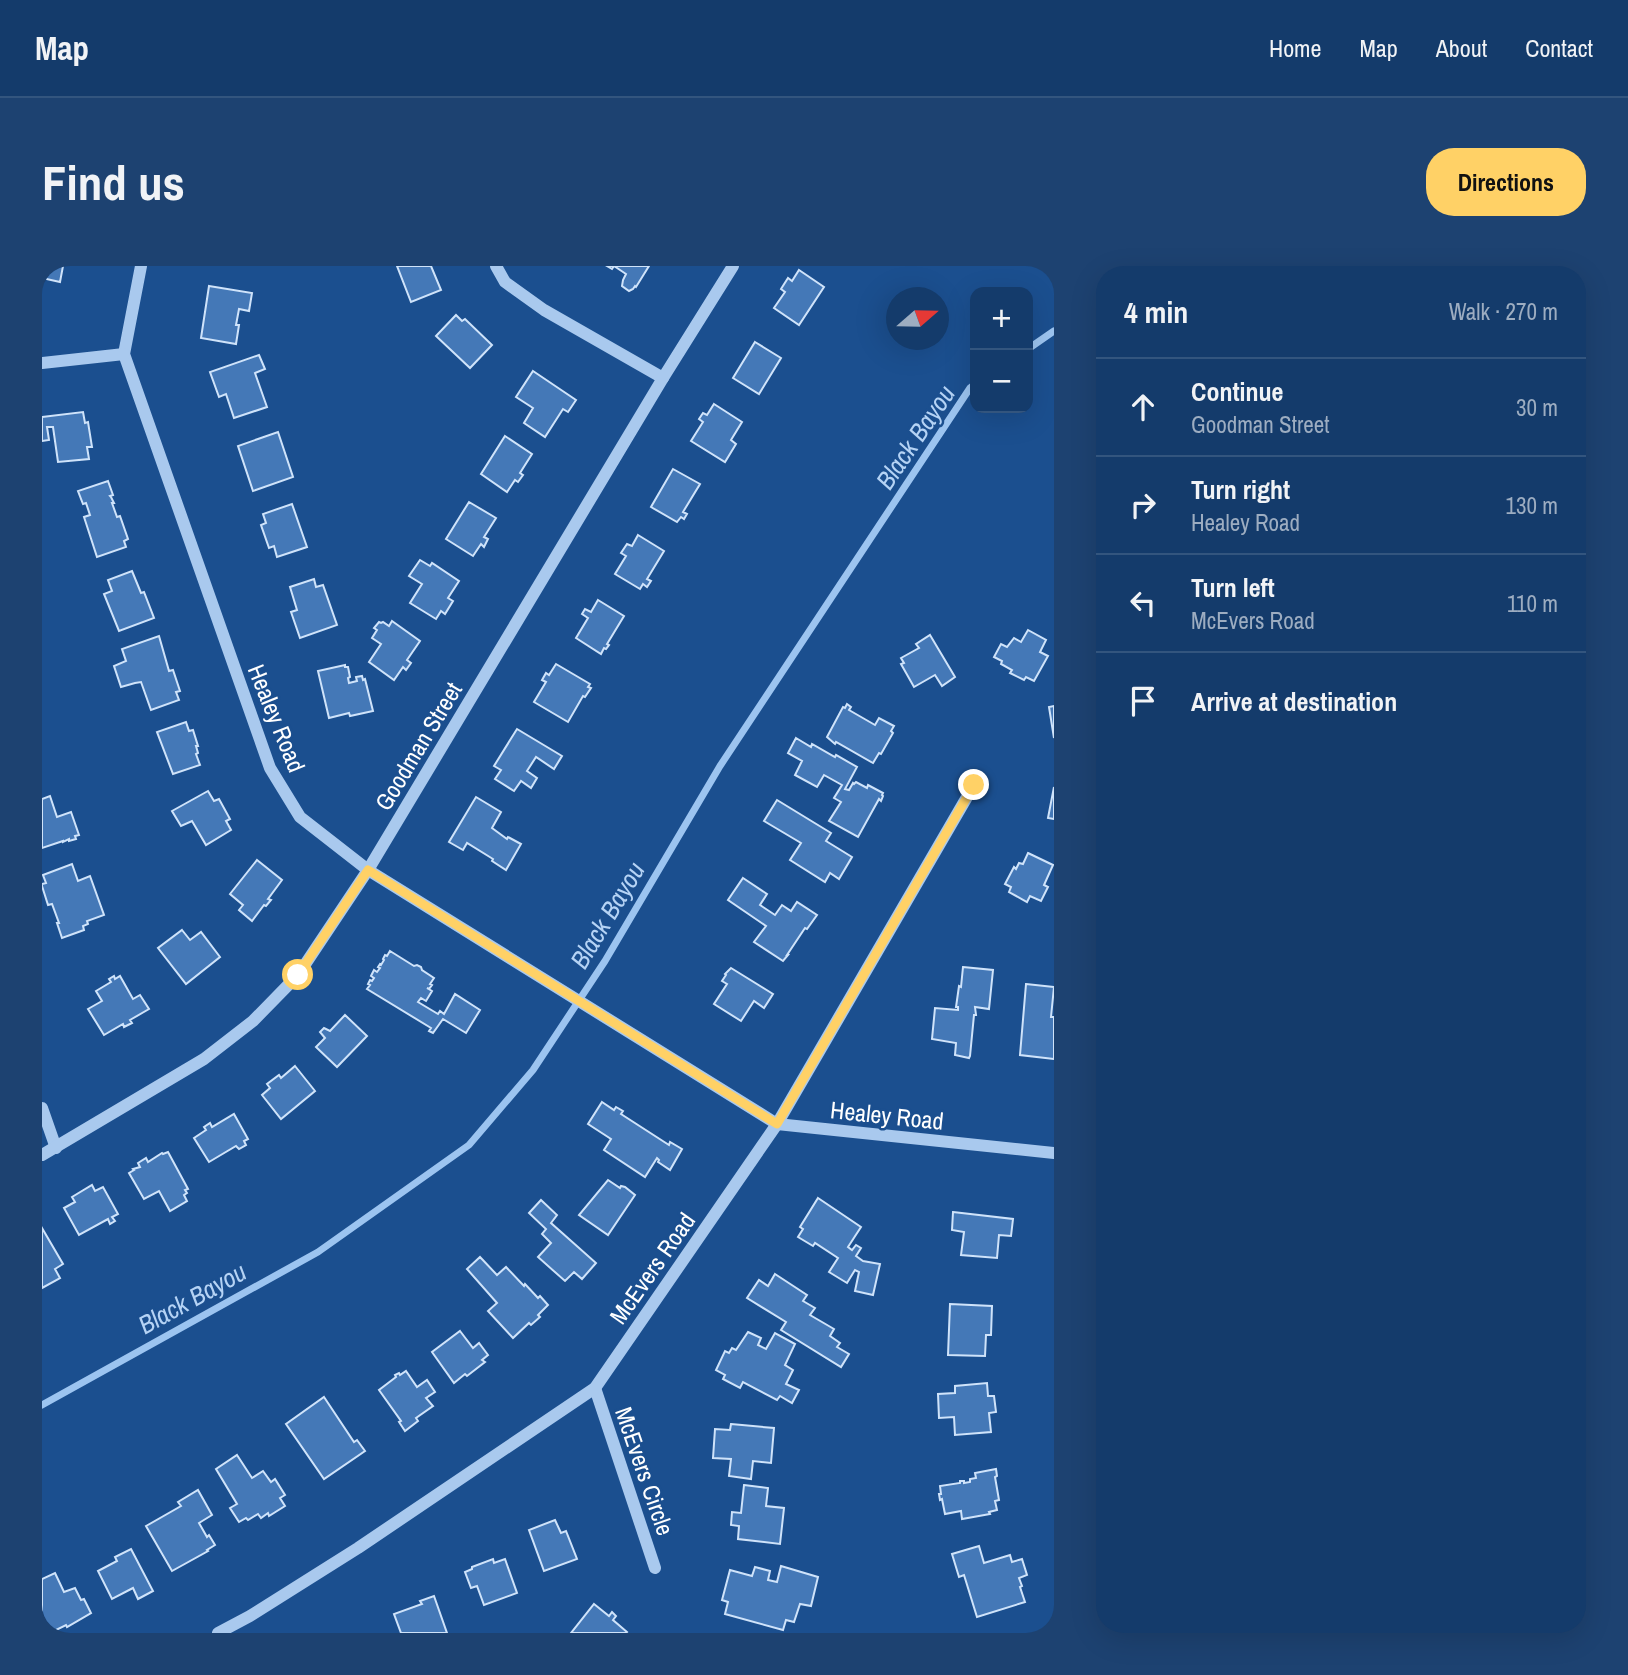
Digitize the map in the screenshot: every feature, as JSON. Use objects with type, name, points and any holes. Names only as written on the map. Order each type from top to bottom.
[{"type":"street","points":[[42,363],[124,354],[141,266]]},
{"type":"street","points":[[496,266],[505,282],[544,310],[663,378]]},
{"type":"street","name":"Goodman Street","points":[[42,1155],[204,1059],[253,1021],[298,975],[368,870],[733,266]]},
{"type":"street","name":"Healey Road","points":[[124,354],[270,768],[300,817],[368,870],[777,1124],[1054,1153]]},
{"type":"street","name":"McEvers Road","points":[[218,1633],[358,1548],[595,1388],[777,1124],[974,785]]},
{"type":"street","points":[[42,1108],[55,1148]]},
{"type":"street","name":"McEvers Circle","points":[[595,1388],[655,1568]]},
{"type":"building","points":[[42,266],[63,266],[60,282],[42,278]]},
{"type":"building","points":[[397,266],[431,266],[441,290],[411,302]]},
{"type":"building","points":[[614,266],[649,266],[636,287],[629,291],[622,286],[626,274]]},
{"type":"building","points":[[799,270],[824,287],[799,325],[774,308],[785,292],[781,289],[788,278],[792,281]]},
{"type":"building","points":[[209,286],[252,293],[249,311],[239,309],[236,344],[201,338]]},
{"type":"building","points":[[456,315],[462,321],[465,319],[492,345],[470,368],[436,336]]},
{"type":"building","points":[[755,342],[781,358],[759,394],[733,378]]},
{"type":"building","points":[[259,355],[265,369],[255,373],[267,407],[234,418],[226,394],[219,397],[210,372]]},
{"type":"building","points":[[533,371],[576,400],[568,412],[563,409],[545,437],[524,423],[533,408],[516,397]]},
{"type":"building","points":[[714,404],[742,422],[731,440],[736,444],[725,462],[691,441],[703,422],[699,419],[703,413],[707,415]]},
{"type":"building","points":[[83,412],[85,423],[88,422],[92,447],[87,447],[89,459],[58,462],[53,427],[47,427],[49,440],[42,441],[42,417]]},
{"type":"building","points":[[278,432],[293,477],[253,491],[238,446]]},
{"type":"building","points":[[505,436],[532,454],[520,473],[523,475],[518,482],[515,480],[507,492],[481,474]]},
{"type":"building","points":[[673,469],[700,484],[683,512],[687,514],[684,519],[681,517],[677,522],[651,507]]},
{"type":"building","points":[[108,481],[113,495],[110,496],[112,503],[128,539],[124,541],[126,547],[97,557],[84,517],[90,515],[78,491]]},
{"type":"building","points":[[469,502],[496,518],[484,537],[488,539],[484,547],[481,544],[473,556],[446,539]]},
{"type":"building","points":[[292,504],[307,547],[277,557],[274,546],[269,548],[261,525],[266,523],[263,514]]},
{"type":"building","points":[[638,535],[664,551],[647,579],[651,581],[647,587],[643,584],[640,589],[615,574],[626,556],[621,553],[627,544],[632,546]]},
{"type":"building","points":[[420,560],[430,566],[432,563],[459,581],[448,598],[453,601],[445,614],[441,611],[436,619],[410,603],[422,584],[409,576]]},
{"type":"building","points":[[132,571],[154,618],[119,631],[104,594],[112,591],[108,580]]},
{"type":"building","points":[[314,579],[316,587],[323,585],[337,625],[300,638],[291,612],[297,610],[290,587]]},
{"type":"building","points":[[598,600],[624,616],[607,644],[609,645],[601,654],[576,638],[588,618],[582,614],[585,609],[591,612]]},
{"type":"building","points":[[392,621],[420,641],[407,660],[411,663],[406,670],[403,667],[394,680],[369,662],[381,644],[372,638],[377,630],[374,628],[379,622],[389,626]]},
{"type":"building","points":[[1028,630],[1046,640],[1040,652],[1048,656],[1034,681],[1026,677],[1024,680],[1010,673],[1012,670],[994,657],[1001,644],[1007,647],[1014,638],[1021,642]]},
{"type":"building","points":[[930,635],[955,677],[942,686],[935,675],[914,687],[901,664],[904,663],[901,658],[919,648],[916,644]]},
{"type":"building","points":[[159,636],[169,671],[173,670],[180,691],[176,692],[179,700],[151,710],[141,682],[121,687],[114,666],[126,661],[122,649]]},
{"type":"building","points":[[556,664],[590,684],[588,687],[591,688],[585,697],[583,696],[568,722],[534,702],[546,682],[542,680],[546,673],[549,675]]},
{"type":"building","points":[[345,665],[348,667],[349,683],[357,681],[356,677],[362,676],[363,680],[365,679],[373,711],[329,718],[318,671]]},
{"type":"building","points":[[847,704],[851,707],[849,710],[875,725],[879,718],[894,726],[891,731],[893,733],[873,763],[836,742],[835,744],[827,737]]},
{"type":"building","points":[[1054,706],[1054,738],[1049,707]]},
{"type":"building","points":[[186,722],[189,731],[193,730],[200,765],[173,774],[157,732]]},
{"type":"building","points":[[517,729],[562,756],[554,769],[536,757],[527,771],[537,778],[531,788],[521,781],[514,791],[495,779],[501,770],[494,766]]},
{"type":"building","points":[[796,738],[857,767],[845,789],[849,790],[856,782],[883,793],[881,801],[879,799],[858,837],[829,821],[841,802],[834,798],[842,785],[824,775],[817,787],[795,775],[802,761],[788,753]]},
{"type":"building","points":[[1054,787],[1054,819],[1048,818]]},
{"type":"building","points":[[208,791],[214,801],[219,799],[230,819],[226,821],[231,830],[206,845],[192,821],[181,826],[172,811]]},
{"type":"building","points":[[50,796],[57,817],[71,812],[79,835],[75,836],[76,839],[42,848],[42,799]]},
{"type":"building","points":[[476,797],[501,812],[492,828],[507,839],[508,837],[521,844],[506,870],[467,843],[463,850],[449,842]]},
{"type":"building","points":[[777,800],[831,833],[826,841],[852,857],[839,879],[830,873],[825,882],[790,860],[801,843],[764,821]]},
{"type":"building","points":[[1028,853],[1053,865],[1044,885],[1048,887],[1041,901],[1030,896],[1027,902],[1009,892],[1011,887],[1005,884],[1014,867],[1016,869],[1019,863],[1023,864]]},
{"type":"building","points":[[257,860],[282,880],[268,899],[271,900],[252,921],[239,910],[243,905],[230,894]]},
{"type":"building","points":[[72,864],[78,881],[90,876],[104,915],[87,921],[88,924],[83,926],[84,930],[62,938],[52,904],[48,905],[42,886],[46,883],[43,875]]},
{"type":"building","points":[[743,878],[767,894],[760,905],[775,915],[782,905],[791,911],[797,902],[817,915],[783,961],[754,942],[766,926],[728,900]]},
{"type":"building","points":[[182,930],[190,940],[201,932],[220,957],[186,984],[158,948]]},
{"type":"building","points":[[390,951],[414,966],[421,967],[434,978],[430,984],[432,985],[427,988],[432,991],[426,1001],[421,998],[418,1002],[438,1014],[440,1011],[444,1014],[455,994],[480,1010],[466,1033],[443,1019],[433,1033],[429,1031],[431,1028],[367,989],[370,980],[374,978],[371,976],[374,970],[377,972],[385,955]]},
{"type":"building","points":[[963,967],[993,970],[989,1009],[975,1007],[969,1058],[955,1055],[956,1043],[932,1039],[935,1008],[958,1010],[956,1007]]},
{"type":"building","points":[[731,968],[773,994],[764,1008],[754,1001],[741,1021],[714,1004],[727,984],[722,981]]},
{"type":"building","points":[[114,976],[115,979],[120,976],[133,999],[140,995],[149,1009],[130,1020],[132,1023],[124,1027],[123,1024],[104,1035],[88,1009],[102,1001],[96,991],[111,982],[109,979]]},
{"type":"building","points":[[1026,984],[1054,987],[1051,1017],[1054,1017],[1054,1059],[1020,1055]]},
{"type":"building","points":[[345,1015],[367,1036],[337,1067],[316,1047],[325,1038],[320,1032],[324,1028],[330,1031]]},
{"type":"building","points":[[295,1066],[315,1091],[281,1119],[262,1095],[270,1088],[267,1084],[279,1075],[281,1078]]},
{"type":"building","points":[[602,1102],[614,1110],[616,1107],[623,1111],[621,1114],[669,1145],[670,1142],[682,1149],[670,1170],[658,1162],[657,1158],[645,1177],[604,1150],[611,1139],[588,1124]]},
{"type":"building","points":[[234,1114],[248,1139],[244,1141],[246,1145],[239,1149],[236,1146],[209,1162],[194,1138],[206,1130],[204,1127],[210,1123],[212,1127]]},
{"type":"building","points":[[168,1152],[188,1189],[184,1195],[187,1201],[170,1211],[159,1191],[144,1199],[129,1173],[140,1167],[138,1163],[146,1158],[148,1162]]},
{"type":"building","points":[[608,1180],[620,1188],[625,1187],[635,1195],[608,1235],[579,1215]]},
{"type":"building","points":[[92,1185],[95,1191],[103,1187],[118,1214],[112,1217],[115,1221],[110,1224],[108,1219],[79,1235],[64,1208],[75,1202],[72,1197]]},
{"type":"building","points":[[818,1198],[861,1227],[848,1247],[852,1250],[856,1245],[861,1248],[856,1256],[863,1261],[880,1264],[873,1295],[855,1291],[859,1272],[855,1270],[847,1283],[829,1272],[838,1258],[815,1243],[813,1246],[798,1237],[803,1229],[800,1227]]},
{"type":"building","points":[[541,1200],[557,1215],[551,1223],[596,1263],[582,1279],[574,1272],[565,1281],[538,1257],[551,1243],[542,1234],[546,1229],[529,1213]]},
{"type":"building","points":[[953,1212],[1013,1219],[1011,1236],[999,1235],[997,1258],[961,1255],[964,1232],[952,1230]]},
{"type":"building","points":[[42,1228],[63,1264],[55,1269],[60,1278],[42,1288]]},
{"type":"building","points":[[480,1257],[497,1275],[506,1267],[548,1305],[538,1315],[540,1317],[513,1338],[488,1311],[497,1303],[467,1269]]},
{"type":"building","points":[[775,1274],[807,1295],[803,1301],[815,1308],[810,1315],[834,1329],[830,1336],[840,1343],[837,1347],[849,1354],[841,1367],[781,1330],[786,1322],[747,1298],[759,1280],[768,1286]]},
{"type":"building","points":[[950,1304],[992,1306],[991,1335],[986,1335],[985,1356],[948,1355]]},
{"type":"building","points":[[460,1331],[473,1348],[479,1343],[488,1355],[482,1360],[485,1362],[454,1383],[432,1352]]},
{"type":"building","points":[[748,1332],[761,1338],[758,1345],[766,1349],[775,1333],[795,1344],[785,1365],[793,1370],[786,1384],[799,1390],[792,1403],[780,1396],[777,1400],[743,1382],[740,1388],[723,1379],[725,1375],[716,1370],[725,1351],[729,1353],[732,1348],[736,1350]]},
{"type":"building","points":[[406,1371],[417,1387],[427,1380],[435,1392],[426,1398],[433,1406],[416,1418],[418,1421],[405,1431],[379,1390],[396,1377],[395,1375]]},
{"type":"building","points":[[987,1383],[988,1396],[994,1396],[996,1412],[989,1413],[991,1432],[955,1435],[954,1417],[939,1418],[938,1394],[955,1393],[955,1386]]},
{"type":"building","points":[[324,1397],[354,1442],[357,1440],[365,1451],[324,1479],[286,1424]]},
{"type":"building","points":[[731,1424],[774,1428],[771,1463],[753,1461],[751,1479],[729,1476],[731,1459],[713,1458],[715,1429],[730,1430]]},
{"type":"building","points":[[237,1455],[252,1478],[263,1471],[271,1482],[275,1479],[285,1495],[280,1498],[285,1506],[269,1516],[268,1513],[261,1518],[258,1514],[239,1522],[230,1508],[237,1504],[216,1469]]},
{"type":"building","points":[[996,1469],[999,1500],[995,1501],[997,1510],[989,1512],[990,1514],[962,1519],[961,1511],[945,1514],[942,1499],[940,1500],[940,1486],[960,1481],[970,1482],[970,1479],[976,1478],[975,1473]]},
{"type":"building","points":[[744,1485],[768,1488],[766,1506],[784,1508],[780,1544],[738,1539],[739,1526],[731,1525],[732,1512],[741,1513]]},
{"type":"building","points":[[198,1490],[212,1515],[199,1523],[215,1545],[172,1571],[146,1526],[181,1506],[178,1502]]},
{"type":"building","points":[[555,1520],[561,1533],[566,1531],[577,1559],[544,1571],[529,1530]]},
{"type":"building","points":[[979,1546],[984,1563],[1010,1555],[1012,1562],[1022,1559],[1027,1575],[1019,1578],[1025,1602],[977,1617],[964,1575],[959,1577],[952,1554]]},
{"type":"building","points":[[131,1549],[153,1591],[138,1599],[133,1588],[112,1599],[98,1571],[117,1561],[115,1557]]},
{"type":"building","points":[[493,1559],[494,1563],[505,1559],[517,1593],[484,1605],[477,1586],[471,1588],[465,1572]]},
{"type":"building","points":[[781,1566],[818,1577],[811,1606],[800,1604],[794,1622],[786,1620],[783,1630],[725,1614],[728,1602],[722,1600],[730,1570],[752,1576],[755,1567],[770,1571],[768,1580],[777,1582]]},
{"type":"building","points":[[55,1573],[64,1592],[75,1588],[91,1613],[67,1627],[66,1625],[46,1633],[42,1625],[42,1579]]},
{"type":"building","points":[[434,1596],[447,1633],[401,1633],[394,1614],[422,1604],[420,1601]]},
{"type":"building","points":[[594,1604],[609,1616],[612,1612],[616,1616],[613,1620],[627,1632],[571,1633]]},
{"type":"waterway","name":"Black Bayou","points":[[1033,346],[1054,331]]},
{"type":"waterway","name":"Black Bayou","points":[[42,1405],[318,1252],[469,1145],[533,1070],[605,961],[720,766],[970,388]]},
{"type":"route","points":[[298,975],[368,870],[777,1124],[974,785]]}]
